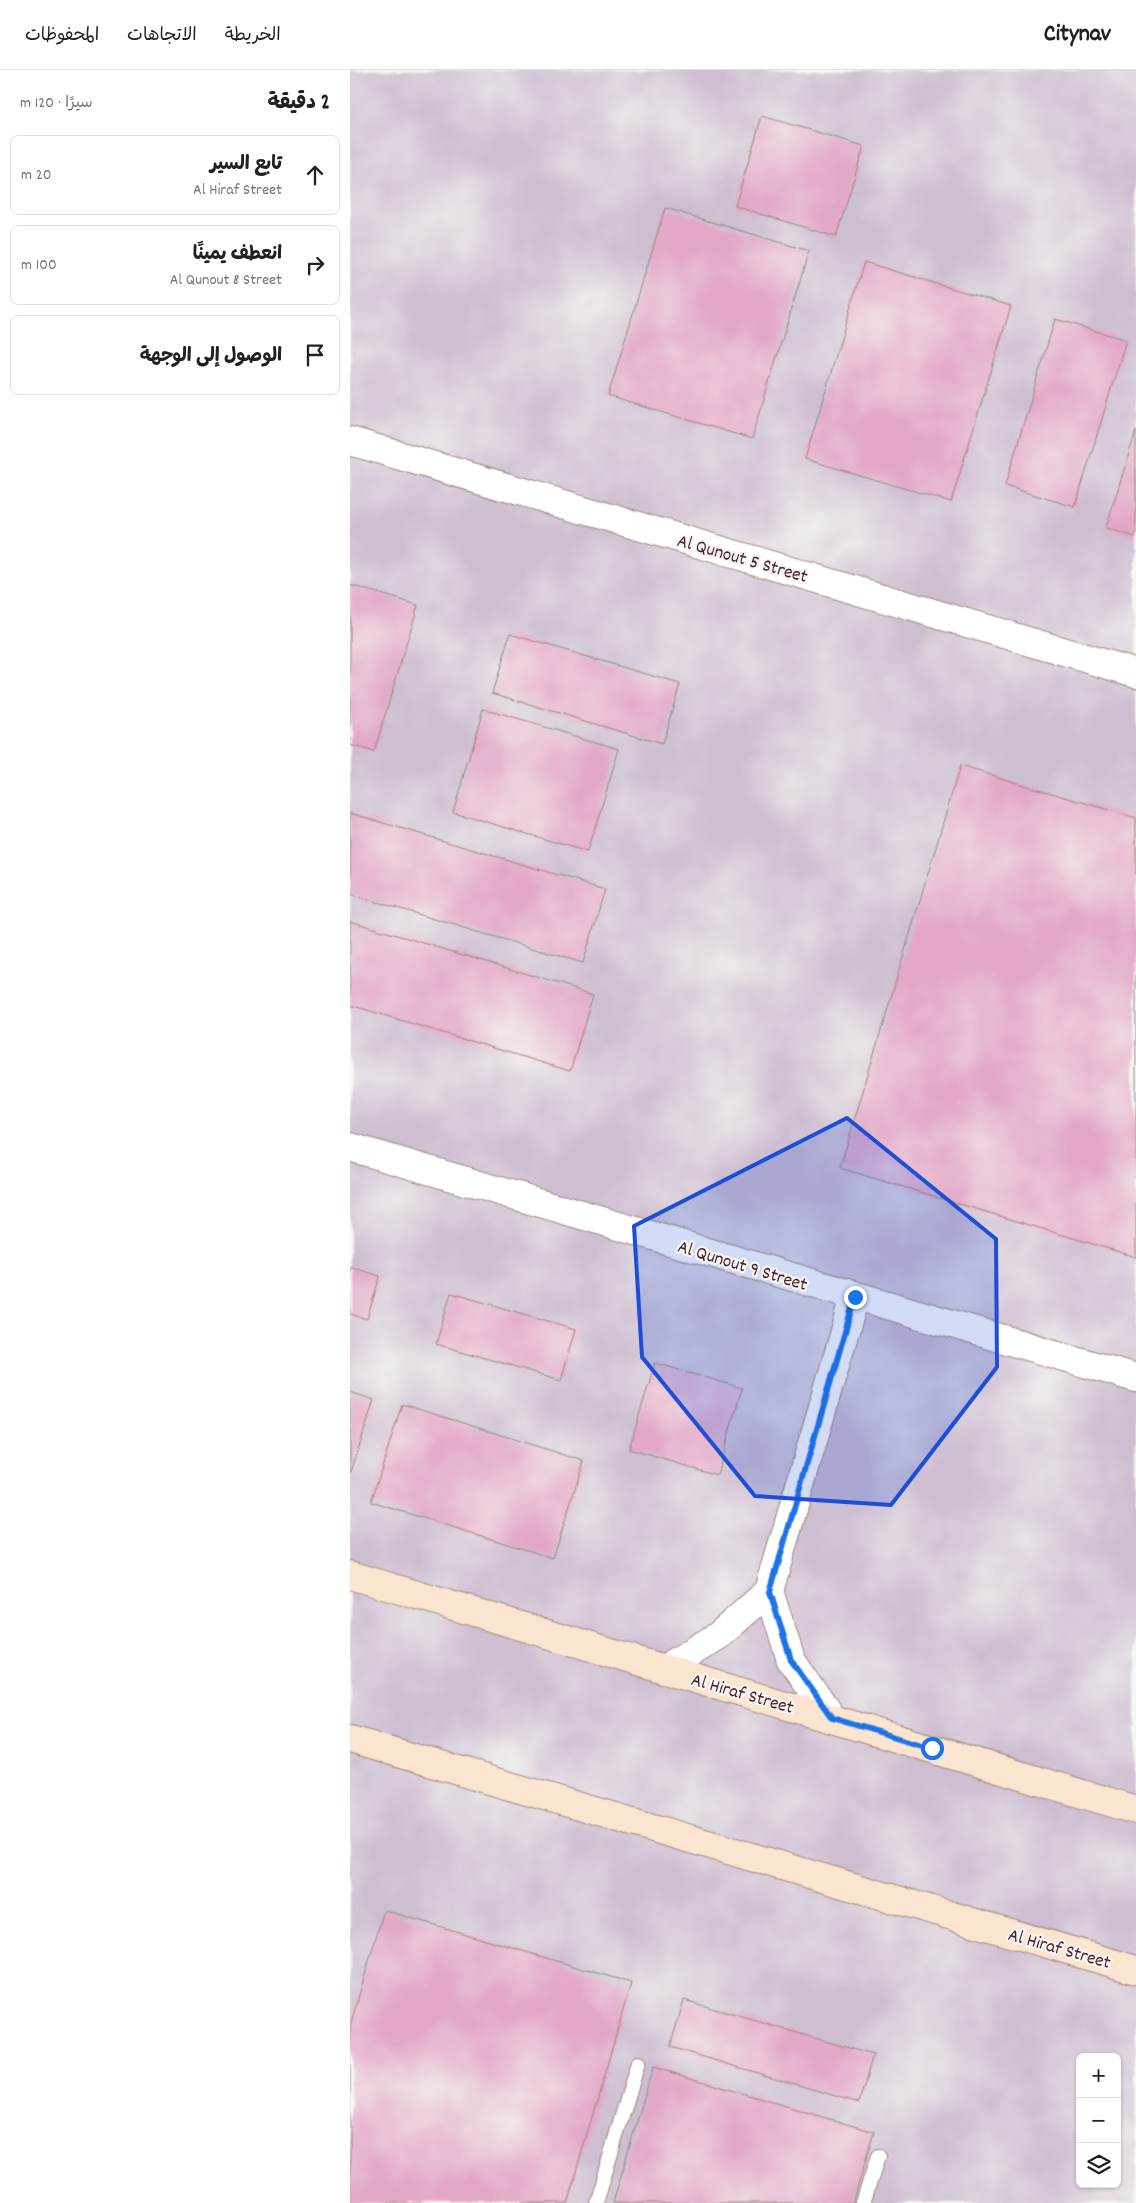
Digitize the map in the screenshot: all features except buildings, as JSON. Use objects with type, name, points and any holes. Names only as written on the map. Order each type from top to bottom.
[{"type":"street","name":"Al Qunout 5 Street","points":[[350,441],[1136,673]]},
{"type":"street","name":"Al Qunout 9 Street","points":[[350,1147],[855,1297],[1136,1378]]},
{"type":"street","points":[[832,1718],[791,1660],[770,1592],[855,1297]]},
{"type":"street","name":"Al Hiraf Street","points":[[350,1575],[1136,1810]]},
{"type":"street","points":[[664,1669],[718,1636],[770,1592]]},
{"type":"street","name":"Al Hiraf Street","points":[[350,1739],[1136,1970]]},
{"type":"lane","points":[[596,2203],[638,2063]]},
{"type":"lane","points":[[863,2203],[878,2156]]},
{"type":"highlighted area","points":[[847,1118],[996,1239],[997,1367],[891,1505],[755,1496],[642,1357],[634,1226]]},
{"type":"shaded area","points":[[350,70],[1136,70],[1136,2203],[350,2203]]},
{"type":"route","points":[[855,1297],[770,1592],[791,1660],[832,1718],[932,1748]]}]
